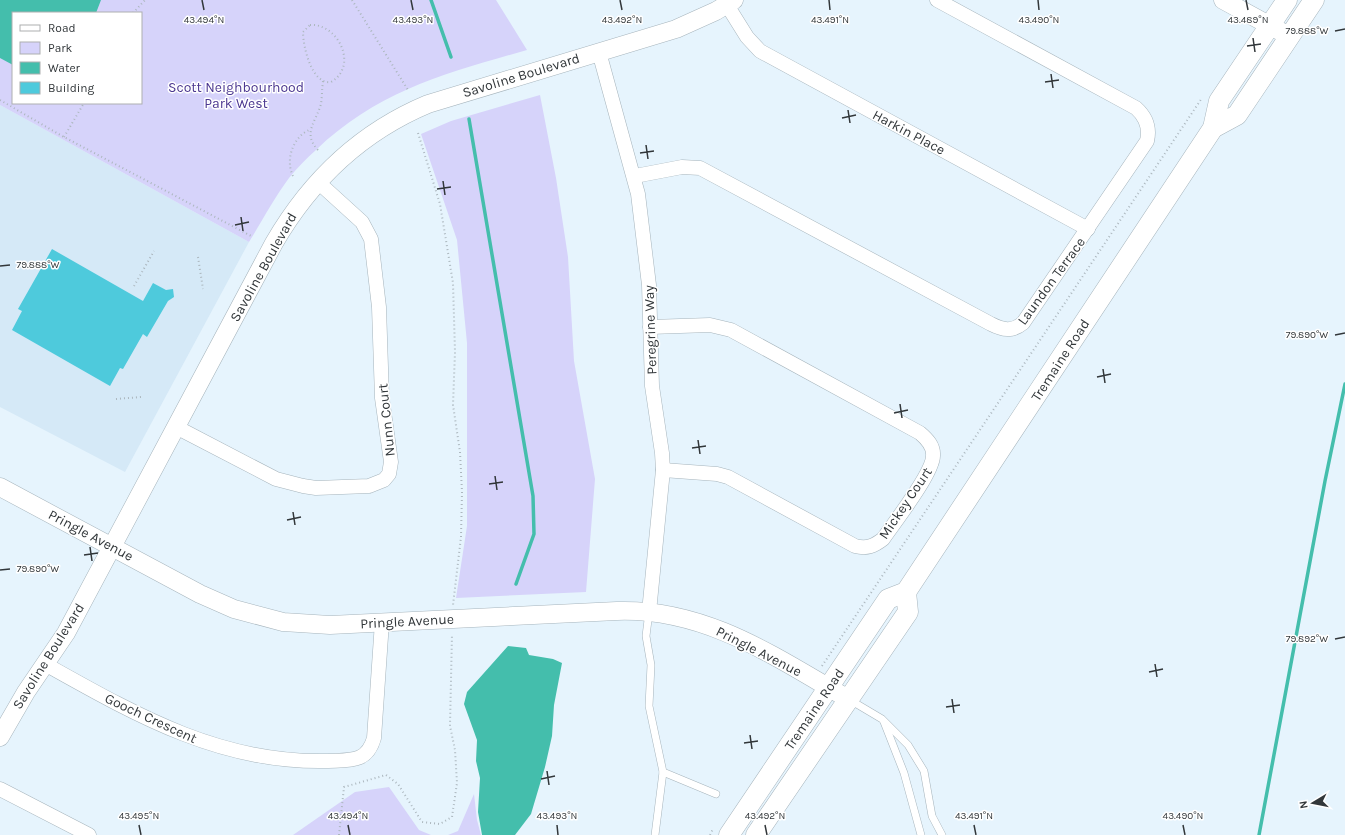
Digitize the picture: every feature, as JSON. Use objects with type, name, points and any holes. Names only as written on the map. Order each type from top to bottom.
[{"type":"main road","name":"Tremaine Road","points":[[721,832],[821,684],[888,599],[906,592],[1213,128],[1219,101],[1271,26],[1287,0]]},
{"type":"main road","name":"Tremaine Road","points":[[1213,128],[1237,114],[1314,0]]},
{"type":"main road","name":"Tremaine Road","points":[[756,835],[850,700],[908,612],[906,592]]},
{"type":"street","name":"Laundon Terrace","points":[[635,176],[682,167],[700,168],[991,324],[1004,330],[1017,328],[1023,323],[1147,141],[1148,129],[1144,117],[1136,108],[936,0]]},
{"type":"street","points":[[1222,0],[1289,36]]},
{"type":"street","name":"Harkin Place","points":[[730,2],[750,41],[760,51],[1088,229]]},
{"type":"street","name":"Savoline Boulevard","points":[[0,737],[22,698],[66,633],[274,243],[294,210],[318,182],[360,143],[384,126],[411,112],[443,99],[676,29],[696,21],[730,2]]},
{"type":"street","name":"Peregrine Way","points":[[600,52],[635,176],[649,285],[652,386],[662,453],[663,470],[649,612]]},
{"type":"street","name":"Nunn Court","points":[[176,427],[276,479],[303,486],[316,488],[369,486],[384,480],[389,474],[391,462],[382,398],[379,307],[371,239],[362,222],[318,182]]},
{"type":"street","name":"Mickey Court","points":[[650,327],[710,325],[731,330],[920,433],[931,445],[934,457],[928,472],[883,539],[866,548],[855,546],[728,477],[718,474],[663,470]]},
{"type":"street","name":"Pringle Avenue","points":[[0,487],[200,594],[234,609],[260,617],[308,624],[617,611],[649,612],[691,620],[721,630],[750,644],[850,700]]},
{"type":"street","name":"Gooch Crescent","points":[[45,664],[154,723],[196,740],[261,757],[316,761],[350,760],[363,757],[368,752],[374,738],[382,622]]},
{"type":"street","points":[[0,789],[88,835]]},
{"type":"lane","points":[[649,612],[646,636],[651,665],[649,706],[663,772],[654,835]]},
{"type":"lane","points":[[850,700],[882,719],[908,745],[924,771],[932,816],[942,835]]},
{"type":"lane","points":[[882,719],[904,773],[921,835]]},
{"type":"lane","points":[[663,772],[716,794]]},
{"type":"path","points":[[134,12],[145,0]]},
{"type":"path","points":[[352,0],[408,90]]},
{"type":"path","points":[[318,150],[312,145],[310,130],[321,102],[323,82],[309,62],[305,49],[303,32],[310,25],[321,26],[329,30],[336,36],[342,48],[344,61],[342,70],[334,81],[323,82]]},
{"type":"path","points":[[821,684],[1203,97]]},
{"type":"path","points":[[0,100],[64,137],[252,237]]},
{"type":"path","points":[[64,137],[83,104]]},
{"type":"path","points":[[293,176],[290,170],[292,150],[301,136],[310,130]]},
{"type":"path","points":[[418,134],[440,204],[453,283],[455,352],[453,405],[460,452],[462,492],[461,537],[454,599]]},
{"type":"path","points":[[134,286],[154,251]]},
{"type":"path","points":[[198,258],[203,289]]},
{"type":"path","points":[[116,399],[141,397]]},
{"type":"path","points":[[339,835],[344,787],[386,775],[398,784],[422,822],[440,824],[452,817],[458,783],[455,750],[450,726],[452,638]]},
{"type":"path","points":[[710,835],[721,832]]},
{"type":"shaded area","points":[[0,105],[249,242],[125,472],[0,407]]},
{"type":"green space","name":"Scott Neighbourhood Park West","points":[[0,0],[496,0],[527,50],[469,67],[415,86],[364,112],[340,129],[295,171],[278,193],[249,242],[0,105]]},
{"type":"green space","points":[[540,95],[556,178],[568,257],[574,361],[595,479],[586,592],[456,598],[467,526],[467,343],[457,240],[421,134],[451,121]]},
{"type":"green space","points":[[389,787],[419,830],[431,835],[293,835],[355,792]]},
{"type":"green space","points":[[474,794],[477,820],[481,835],[448,835],[458,831]]},
{"type":"water","points":[[0,0],[101,0],[96,12],[12,12],[12,64],[0,58]]},
{"type":"water","points":[[508,646],[526,648],[529,655],[553,659],[562,663],[554,705],[552,736],[545,767],[531,814],[515,835],[482,835],[478,812],[480,778],[476,761],[477,740],[464,704],[467,692]]},
{"type":"building","points":[[52,249],[143,301],[153,283],[166,290],[173,289],[174,297],[168,301],[147,337],[143,334],[123,369],[120,368],[110,386],[12,330],[22,311],[18,309]]},
{"type":"waterway","points":[[431,0],[451,57]]},
{"type":"waterway","points":[[469,119],[533,496],[534,534],[516,584]]},
{"type":"waterway","points":[[1259,835],[1325,481],[1345,384]]}]
